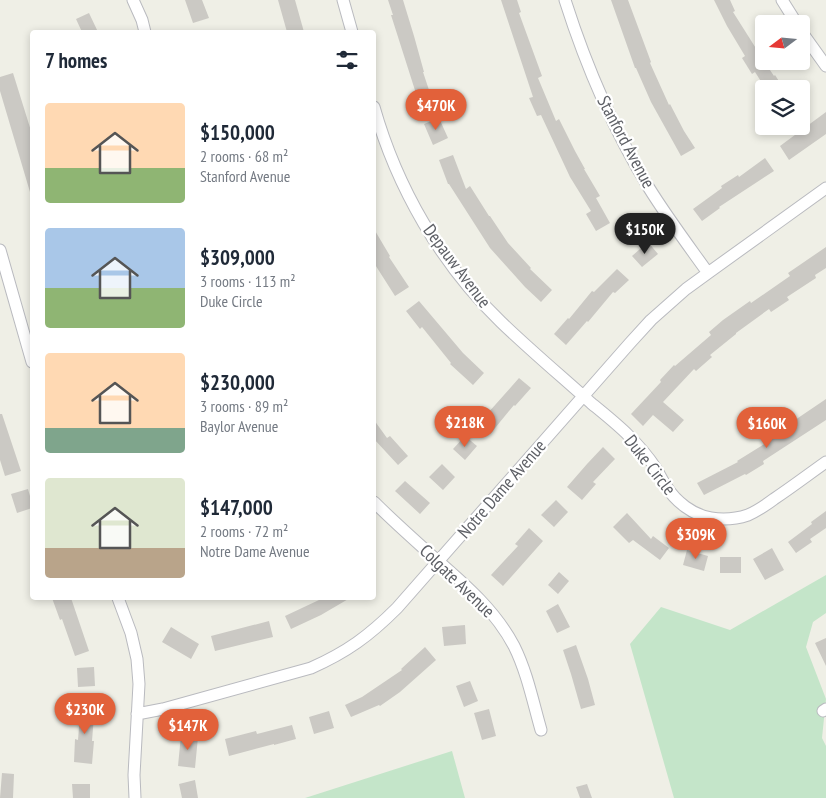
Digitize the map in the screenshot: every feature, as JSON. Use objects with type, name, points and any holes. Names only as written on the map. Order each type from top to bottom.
[{"type":"street","points":[[133,0],[144,30]]},
{"type":"street","points":[[343,0],[351,30]]},
{"type":"street","name":"Stanford Avenue","points":[[565,0],[593,80],[622,140],[649,188],[679,234],[708,273]]},
{"type":"street","points":[[782,0],[791,15]]},
{"type":"street","points":[[810,43],[826,66]]},
{"type":"street","name":"Depauw Avenue","points":[[376,113],[389,152],[403,185],[430,232],[455,269],[472,291],[500,321],[583,396]]},
{"type":"street","name":"Notre Dame Avenue","points":[[137,714],[163,709],[311,668],[332,659],[358,643],[397,608],[651,320],[686,289],[826,188]]},
{"type":"street","points":[[0,250],[30,355]]},
{"type":"street","name":"Duke Circle","points":[[583,396],[627,434],[645,453],[666,487],[682,505],[695,513],[709,518],[734,519],[748,515],[779,496],[826,462]]},
{"type":"street","name":"Colgate Avenue","points":[[376,504],[466,586],[481,601],[505,631],[522,666],[541,730]]},
{"type":"street","points":[[119,600],[131,633],[137,659],[139,684],[134,775],[135,798]]},
{"type":"green space","points":[[826,575],[826,613],[813,622],[806,647],[826,699],[822,738],[826,746],[826,798],[674,798],[630,644],[661,607],[730,630]]},
{"type":"green space","points":[[452,751],[465,798],[305,798]]},
{"type":"building","points":[[185,0],[202,0],[209,18],[193,23]]},
{"type":"building","points":[[278,0],[295,0],[303,30],[286,30]]},
{"type":"building","points":[[388,0],[403,0],[433,102],[420,106]]},
{"type":"building","points":[[501,0],[517,0],[521,12],[519,13],[542,76],[538,78],[556,121],[559,119],[600,196],[596,198],[610,223],[596,231],[586,214],[591,211],[570,177],[541,115],[537,116],[529,98],[533,97]]},
{"type":"building","points":[[611,0],[628,0],[650,63],[669,105],[695,148],[681,156],[651,102],[635,68]]},
{"type":"building","points":[[714,0],[730,0],[735,11],[733,12],[755,47],[755,70],[770,70],[778,80],[760,80],[755,72],[752,74],[742,58],[745,56]]},
{"type":"building","points":[[89,13],[97,30],[81,30],[76,19]]},
{"type":"building","points":[[13,73],[30,128],[30,192],[0,91],[0,77]]},
{"type":"building","points":[[826,112],[826,134],[789,160],[780,146],[795,135],[810,135],[810,124]]},
{"type":"building","points":[[439,118],[448,138],[433,145],[424,124]]},
{"type":"building","points":[[453,155],[466,189],[470,186],[508,243],[530,269],[552,290],[541,302],[490,248],[448,184],[439,160]]},
{"type":"building","points":[[765,158],[774,171],[719,207],[702,221],[693,209],[722,188],[721,186],[738,175],[739,177]]},
{"type":"building","points":[[376,232],[389,257],[409,287],[395,296],[376,266]]},
{"type":"building","points":[[648,242],[658,254],[642,267],[632,256]]},
{"type":"building","points":[[826,247],[826,268],[815,275],[816,278],[787,297],[789,300],[771,312],[769,309],[736,333],[710,355],[712,357],[696,371],[694,369],[663,402],[684,420],[673,432],[653,415],[643,426],[631,414],[674,365],[711,335],[709,332],[723,320],[790,276],[788,273]]},
{"type":"building","points":[[617,269],[629,280],[615,293],[613,292],[566,345],[554,334],[592,291],[594,292]]},
{"type":"building","points":[[419,301],[463,353],[484,373],[473,385],[450,364],[422,327],[420,329],[406,311]]},
{"type":"building","points":[[519,378],[531,388],[491,433],[479,423]]},
{"type":"building","points":[[826,399],[826,420],[763,461],[764,464],[746,475],[704,495],[697,483],[738,462],[766,443],[764,441]]},
{"type":"building","points":[[0,414],[2,414],[21,471],[5,476],[0,460]]},
{"type":"building","points":[[376,423],[387,438],[390,436],[408,456],[398,465],[376,441]]},
{"type":"building","points":[[465,436],[477,446],[465,460],[453,449]]},
{"type":"building","points":[[603,447],[615,459],[593,482],[596,484],[582,500],[567,487]]},
{"type":"building","points":[[442,464],[455,477],[443,490],[429,477]]},
{"type":"building","points":[[405,481],[430,503],[420,514],[395,491]]},
{"type":"building","points":[[28,489],[30,509],[17,513],[11,494]]},
{"type":"building","points":[[556,500],[568,512],[554,527],[541,515]]},
{"type":"building","points":[[826,511],[826,528],[810,539],[812,542],[796,553],[788,542]]},
{"type":"building","points":[[627,513],[651,539],[653,536],[669,548],[660,560],[633,540],[629,543],[613,527]]},
{"type":"building","points":[[529,528],[543,541],[503,586],[491,575],[518,546],[515,544]]},
{"type":"building","points":[[772,548],[784,570],[765,580],[753,559]]},
{"type":"building","points":[[687,550],[708,556],[704,571],[683,565]]},
{"type":"building","points":[[720,557],[741,557],[741,573],[720,573]]},
{"type":"building","points":[[559,572],[569,581],[558,594],[548,585]]},
{"type":"building","points":[[53,600],[72,600],[89,651],[75,656],[62,619],[60,620]]},
{"type":"building","points":[[319,600],[347,600],[291,629],[285,616]]},
{"type":"building","points":[[558,604],[570,627],[557,633],[546,611]]},
{"type":"building","points":[[269,621],[273,637],[215,651],[211,636]]},
{"type":"building","points":[[465,625],[466,644],[444,646],[442,627]]},
{"type":"building","points":[[171,627],[199,644],[191,659],[162,642]]},
{"type":"building","points":[[826,638],[826,666],[815,643]]},
{"type":"building","points":[[576,645],[595,705],[581,709],[563,650]]},
{"type":"building","points":[[425,647],[436,660],[400,692],[380,706],[351,717],[345,705],[362,697],[402,670]]},
{"type":"building","points":[[94,667],[95,686],[78,687],[77,668]]},
{"type":"building","points":[[470,681],[478,701],[464,707],[456,686]]},
{"type":"building","points":[[81,702],[95,703],[92,764],[74,762],[75,739],[78,740]]},
{"type":"building","points":[[489,709],[496,736],[482,740],[474,713]]},
{"type":"building","points":[[329,711],[334,728],[314,734],[309,717]]},
{"type":"building","points":[[292,725],[296,739],[229,756],[225,739],[256,731],[257,734]]},
{"type":"building","points":[[181,735],[198,737],[195,768],[178,766]]},
{"type":"building","points":[[2,773],[14,774],[13,798],[0,798]]},
{"type":"building","points":[[195,780],[198,798],[182,798],[179,784]]},
{"type":"building","points":[[72,784],[90,784],[90,798],[73,798]]},
{"type":"building","points":[[587,784],[592,798],[580,798],[576,787]]}]
